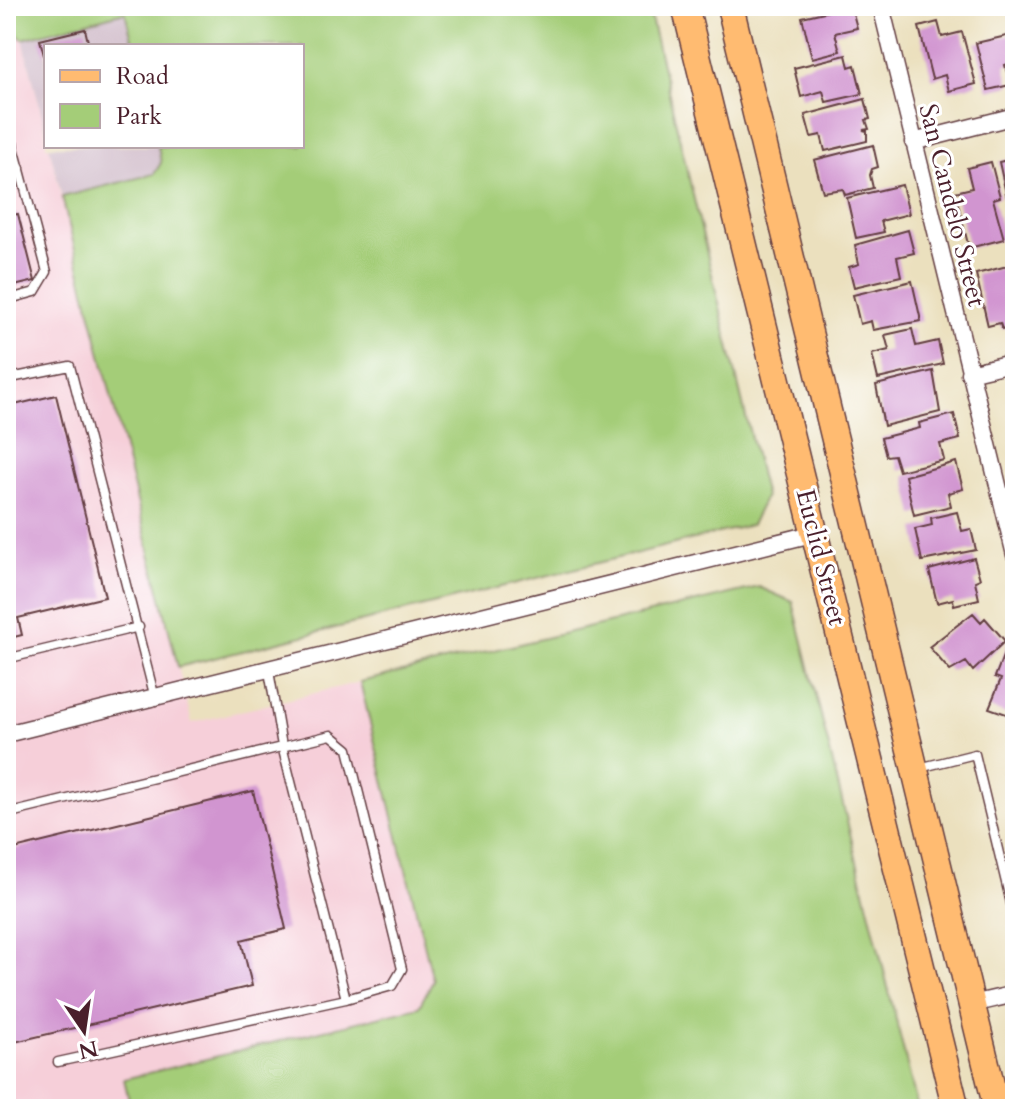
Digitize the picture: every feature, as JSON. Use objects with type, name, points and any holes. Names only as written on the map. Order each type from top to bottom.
[{"type":"main road","name":"Euclid Street","points":[[685,6],[956,1109]]},
{"type":"main road","name":"Euclid Street","points":[[730,6],[997,1109]]},
{"type":"main road","points":[[875,778],[915,769]]},
{"type":"street","name":"San Candelo Street","points":[[881,6],[1015,555]]},
{"type":"street","points":[[913,142],[1015,116]]},
{"type":"street","points":[[969,373],[1015,362]]},
{"type":"street","points":[[6,734],[816,533]]},
{"type":"street","points":[[972,1004],[1015,994]]},
{"type":"lane","points":[[6,117],[47,272],[35,292],[6,300]]},
{"type":"lane","points":[[6,172],[20,168]]},
{"type":"lane","points":[[6,379],[70,366],[155,699]]},
{"type":"lane","points":[[6,659],[139,627]]},
{"type":"lane","points":[[269,671],[282,746],[346,999]]},
{"type":"lane","points":[[6,814],[331,735],[348,749],[402,969],[392,986],[346,999],[58,1062]]},
{"type":"lane","points":[[915,769],[975,754],[1015,920]]},
{"type":"shaded area","points":[[126,12],[134,44],[44,44],[44,124],[23,39]]},
{"type":"shaded area","points":[[6,27],[23,39],[44,124],[44,148],[49,148],[192,723],[360,682],[433,980],[418,1007],[125,1079],[131,1109],[6,1109]]},
{"type":"shaded area","points":[[50,148],[158,148],[162,163],[154,174],[62,197]]},
{"type":"green space","points":[[6,6],[648,6],[765,497],[751,525],[178,667],[62,197],[154,174],[161,163],[158,148],[304,148],[304,44],[133,44],[125,12],[23,39],[6,27]]},
{"type":"green space","points":[[759,587],[793,602],[918,1109],[131,1109],[124,1079],[419,1007],[433,980],[360,682]]},
{"type":"building","points":[[851,6],[857,28],[835,33],[840,51],[812,58],[802,17]]},
{"type":"building","points":[[938,22],[942,37],[962,32],[976,84],[949,91],[945,75],[932,79],[919,27]]},
{"type":"building","points":[[85,29],[89,44],[44,44],[44,55],[40,40]]},
{"type":"building","points":[[1015,34],[1015,62],[1005,65],[1010,85],[988,90],[976,43]]},
{"type":"building","points":[[846,55],[849,67],[855,65],[862,94],[826,102],[823,91],[801,97],[794,68]]},
{"type":"building","points":[[865,99],[870,119],[866,120],[869,129],[863,130],[867,131],[867,141],[825,151],[821,135],[811,137],[805,115]]},
{"type":"building","points":[[873,145],[878,167],[872,169],[870,175],[873,188],[845,195],[843,189],[823,192],[814,160]]},
{"type":"building","points":[[1015,158],[1015,206],[1009,207],[999,162]]},
{"type":"building","points":[[991,162],[1000,197],[993,199],[1004,239],[969,248],[955,192],[972,188],[967,168]]},
{"type":"building","points":[[902,185],[909,214],[881,221],[884,232],[856,238],[847,198]]},
{"type":"building","points":[[18,214],[35,281],[6,288],[6,216]]},
{"type":"building","points":[[908,230],[914,253],[897,257],[901,276],[854,287],[849,267],[859,264],[855,245]]},
{"type":"building","points":[[1015,264],[1015,325],[1002,329],[1000,323],[988,326],[976,274]]},
{"type":"building","points":[[912,281],[921,321],[873,330],[871,321],[860,324],[853,295]]},
{"type":"building","points":[[912,329],[916,346],[938,341],[943,364],[878,379],[872,354],[889,350],[885,335]]},
{"type":"building","points":[[933,371],[940,412],[884,426],[876,385]]},
{"type":"building","points":[[56,395],[105,597],[18,618],[22,635],[6,639],[6,407]]},
{"type":"building","points":[[954,414],[960,439],[940,444],[944,460],[899,471],[894,455],[886,456],[881,438],[920,428],[919,423]]},
{"type":"building","points":[[956,462],[963,489],[948,493],[951,506],[914,515],[905,476]]},
{"type":"building","points":[[957,512],[962,531],[971,529],[976,550],[922,561],[915,529],[932,525],[931,518]]},
{"type":"building","points":[[974,558],[980,579],[975,581],[979,599],[954,605],[953,599],[937,603],[929,570]]},
{"type":"building","points":[[973,613],[981,622],[985,618],[1005,641],[973,671],[966,662],[950,671],[929,647]]},
{"type":"building","points":[[1008,643],[1015,646],[1015,717],[989,708],[1001,679],[995,677]]},
{"type":"building","points":[[253,791],[286,929],[241,940],[252,986],[6,1044],[6,851]]}]
